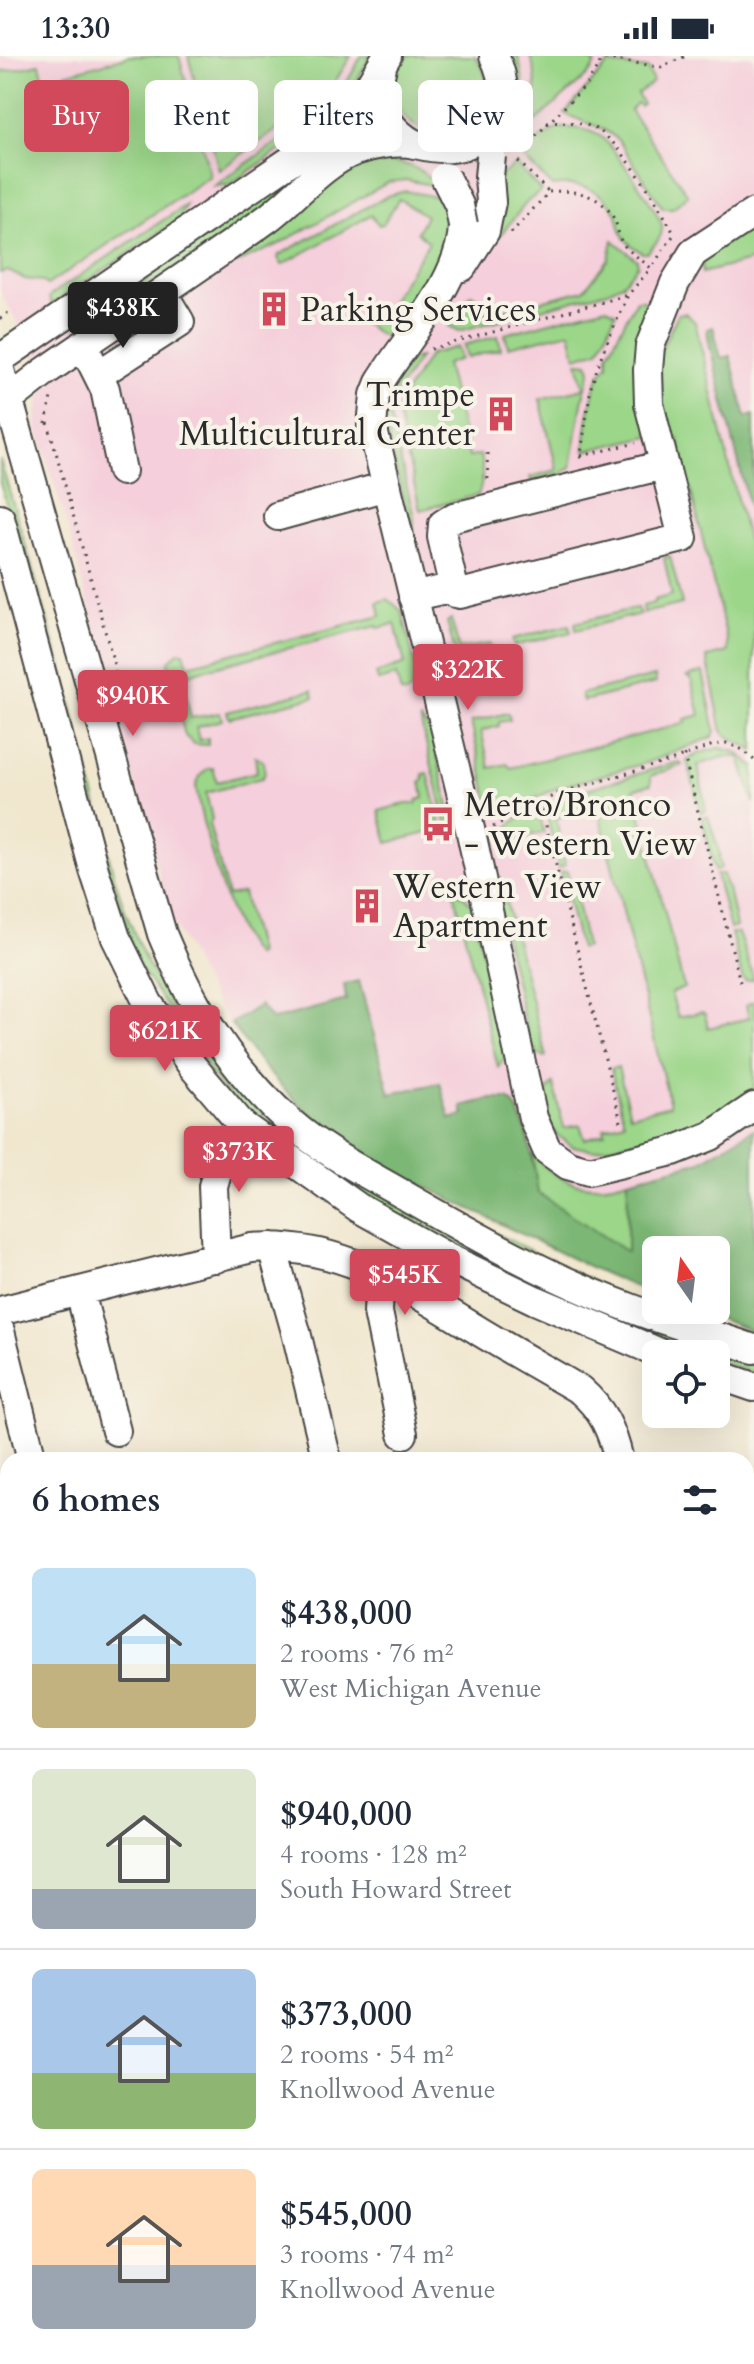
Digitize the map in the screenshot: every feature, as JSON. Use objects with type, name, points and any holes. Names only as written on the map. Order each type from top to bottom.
[{"type":"street","points":[[494,56],[502,80]]},
{"type":"street","points":[[385,59],[377,86],[381,109],[393,129],[418,144]]},
{"type":"street","points":[[0,359],[331,133],[366,91],[385,59]]},
{"type":"street","points":[[5,400],[267,219],[339,160],[369,147],[418,146]]},
{"type":"street","points":[[426,152],[445,177],[459,205],[463,225],[461,243],[449,277],[375,395],[372,426],[472,837],[533,1118],[547,1150],[568,1165],[589,1171],[673,1151],[711,1136],[754,1107]]},
{"type":"street","points":[[449,277],[457,274],[480,242],[489,221],[489,177],[509,157],[506,152]]},
{"type":"street","points":[[413,597],[445,589],[460,594],[683,538],[649,404],[650,346],[663,310],[693,253],[754,213]]},
{"type":"street","points":[[98,375],[180,322],[162,292]]},
{"type":"street","points":[[83,345],[105,389],[122,471]]},
{"type":"street","points":[[0,370],[5,400],[162,934],[187,991],[217,1040],[281,1113],[325,1149],[478,1237],[531,1263],[632,1309],[754,1349]]},
{"type":"street","points":[[455,593],[442,537],[443,524],[454,517],[664,465]]},
{"type":"street","points":[[278,516],[387,486]]},
{"type":"street","points":[[0,518],[94,870],[116,938],[148,1003],[193,1067],[243,1126],[359,1208],[446,1257],[548,1306],[642,1346]]},
{"type":"street","points":[[216,1258],[213,1186],[219,1166],[243,1126]]},
{"type":"street","points":[[272,1247],[325,1452]]},
{"type":"street","points":[[0,1311],[252,1248],[324,1253],[380,1274],[580,1390],[602,1412],[617,1452]]},
{"type":"street","points":[[380,1274],[378,1312],[403,1434]]},
{"type":"street","points":[[80,1292],[116,1431]]},
{"type":"street","points":[[0,1331],[30,1452]]},
{"type":"street","points":[[730,1379],[754,1387]]},
{"type":"path","points":[[589,56],[661,67],[686,56]]},
{"type":"path","points":[[603,58],[588,83],[509,157],[549,192],[573,191],[595,199],[611,213],[623,243],[651,268]]},
{"type":"path","points":[[547,123],[577,123],[604,134],[619,148],[673,232],[651,268],[628,295],[591,387],[579,465]]},
{"type":"path","points":[[510,234],[549,192]]},
{"type":"path","points":[[436,343],[429,350],[628,295]]},
{"type":"path","points":[[0,319],[9,312]]},
{"type":"path","points":[[48,423],[113,660],[120,696]]},
{"type":"path","points":[[581,456],[648,440]]},
{"type":"path","points":[[487,453],[488,483]]},
{"type":"path","points":[[472,837],[559,793],[697,749],[727,743],[743,750],[754,760]]},
{"type":"path","points":[[684,755],[740,982]]},
{"type":"path","points":[[540,802],[621,1122]]},
{"type":"shaded area","points":[[0,56],[754,56],[754,1332],[730,1323],[730,1236],[642,1236],[642,1289],[456,1203],[395,1169],[312,1115],[249,1050],[215,1002],[170,916],[68,528],[36,426],[39,400],[49,384],[0,291]]},
{"type":"green space","points":[[129,56],[179,56],[185,80],[145,80],[145,152],[204,152],[210,176],[47,285],[8,271],[0,273],[0,72],[40,64],[44,80]]},
{"type":"green space","points":[[188,56],[351,56],[336,80],[274,80],[274,132],[258,143],[258,80],[195,80]]},
{"type":"green space","points":[[361,56],[370,56],[357,80],[348,80]]},
{"type":"green space","points":[[406,56],[475,56],[486,80],[418,80],[418,126],[402,112],[402,80],[395,79]]},
{"type":"green space","points":[[510,56],[518,56],[523,80],[516,80]]},
{"type":"green space","points":[[530,56],[563,56],[593,61],[595,64],[590,73],[533,124],[535,74]]},
{"type":"green space","points":[[608,64],[648,69],[653,82],[637,94],[643,104],[640,106],[637,103],[630,110],[688,195],[673,208],[663,208],[619,141],[605,130],[565,113]]},
{"type":"green space","points":[[558,128],[590,131],[606,141],[660,220],[662,231],[647,253],[642,253],[624,239],[615,211],[603,197],[579,186],[552,186],[524,158],[528,152],[533,152],[533,143]]},
{"type":"green space","points":[[274,145],[274,152],[277,152],[229,185],[214,186]]},
{"type":"green space","points":[[214,152],[245,152],[219,170]]},
{"type":"green space","points":[[325,152],[350,152],[129,301],[127,298],[171,257]]},
{"type":"green space","points":[[376,159],[377,162],[410,166],[425,174],[437,186],[406,180],[389,182],[277,245],[225,268],[318,191],[357,166]]},
{"type":"green space","points":[[516,164],[541,191],[527,202],[484,255],[500,176]]},
{"type":"green space","points":[[406,191],[432,196],[443,194],[451,220],[446,261],[412,311],[406,307],[384,337],[359,320],[364,315],[377,322],[429,242],[417,232],[426,216],[399,199],[383,224],[379,225],[371,215],[282,265],[278,258],[387,196]]},
{"type":"green space","points":[[186,205],[179,219],[52,305],[51,295]]},
{"type":"green space","points":[[754,222],[754,260],[702,273],[702,257]]},
{"type":"green space","points":[[613,240],[637,260],[638,265],[622,284],[608,291],[459,331],[449,326],[471,294],[481,300],[485,315],[584,290],[609,259]]},
{"type":"green space","points":[[636,300],[644,300],[652,309],[649,436],[585,451],[588,419],[598,380],[608,365],[608,354]]},
{"type":"green space","points":[[606,307],[616,313],[599,350],[576,357],[570,332],[508,347],[505,334]]},
{"type":"green space","points":[[685,313],[695,322],[754,568],[754,751],[722,731],[707,657],[728,652],[727,639],[678,438],[668,440],[656,360],[678,314]]},
{"type":"green space","points":[[713,327],[721,358],[730,356],[746,417],[754,415],[754,525],[709,343],[707,329]]},
{"type":"green space","points":[[498,336],[501,349],[467,358],[464,345]]},
{"type":"green space","points":[[458,347],[461,359],[446,364],[469,457],[480,455],[481,485],[478,495],[420,510],[397,411],[430,354]]},
{"type":"green space","points":[[420,357],[393,397],[389,413],[414,517],[414,532],[411,532],[384,418],[391,389],[411,359]]},
{"type":"green space","points":[[578,362],[588,363],[591,369],[571,467],[561,474],[531,481],[530,477],[557,470],[540,399],[584,388]]},
{"type":"green space","points":[[0,460],[68,689],[126,913],[145,959],[171,1005],[222,1073],[272,1123],[642,1306],[642,1324],[679,1324],[711,1340],[664,1340],[546,1292],[413,1226],[296,1154],[221,1088],[138,964],[91,818],[59,683],[0,483]]},
{"type":"green space","points":[[670,556],[682,604],[644,613],[643,606],[672,595],[664,558]]},
{"type":"green space","points":[[388,599],[402,611],[417,673],[413,688],[406,694],[401,693],[396,676],[378,681],[376,674],[405,664],[395,624],[377,626],[182,677],[191,718],[220,713],[222,720],[196,727],[199,740],[208,738],[208,745],[194,744],[185,736],[168,669],[169,661],[178,652],[184,652],[188,665],[381,616],[378,602]]},
{"type":"green space","points":[[637,608],[640,614],[576,630],[575,623]]},
{"type":"green space","points":[[451,619],[459,649],[490,644],[492,651],[457,660],[447,622]]},
{"type":"green space","points":[[569,625],[571,632],[514,646],[512,639]]},
{"type":"green space","points":[[703,672],[715,731],[713,737],[649,762],[556,788],[502,815],[491,813],[471,722],[508,713],[510,720],[481,731],[490,768],[507,764],[511,768],[686,723],[685,719],[700,715],[691,678],[686,677]]},
{"type":"green space","points":[[655,676],[656,683],[583,701],[581,694]]},
{"type":"green space","points":[[312,690],[314,697],[229,718],[227,712]]},
{"type":"green space","points":[[420,719],[431,731],[455,832],[449,834]]},
{"type":"green space","points":[[720,748],[736,752],[754,766],[754,803],[740,757],[724,757],[698,765],[706,811],[701,813],[687,760]]},
{"type":"green space","points":[[255,756],[263,761],[265,773],[262,778],[206,793],[212,819],[209,824],[228,896],[243,893],[258,953],[256,956],[236,925],[227,901],[210,850],[196,786],[202,774],[210,768],[213,768],[217,782],[257,772]]},
{"type":"green space","points":[[679,762],[682,765],[651,776],[651,784],[634,789],[684,988],[671,993],[678,1017],[702,1012],[708,1028],[749,1018],[746,1005],[754,1001],[754,1091],[684,1130],[594,1150],[572,1146],[557,1135],[548,1123],[543,1097],[553,1083],[564,1128],[580,1125],[585,1139],[605,1133],[604,1128],[624,1122],[611,1069],[618,1067],[630,1115],[670,1105],[598,808],[556,818],[565,865],[559,868],[545,806],[570,794]]},
{"type":"green space","points":[[428,773],[442,829],[388,843],[379,811],[416,804],[417,800],[424,798],[421,781],[424,780],[423,774]]},
{"type":"green space","points":[[533,810],[539,812],[544,833],[519,837],[521,848],[512,849],[507,829]]},
{"type":"green space","points":[[708,816],[720,855],[721,868],[715,871],[702,817]]},
{"type":"green space","points":[[567,871],[570,883],[573,883],[586,947],[580,949],[561,872]]},
{"type":"green space","points":[[723,874],[736,927],[730,929],[716,875]]},
{"type":"green space","points":[[501,882],[545,1057],[536,1053],[529,1042],[495,893]]},
{"type":"green space","points":[[454,892],[462,894],[472,905],[505,1051],[505,1058],[498,1067]]},
{"type":"green space","points":[[731,933],[738,933],[754,979],[745,981],[742,977]]},
{"type":"green space","points":[[359,981],[390,1094],[440,1083],[450,1119],[464,1115],[462,1106],[491,1099],[508,1099],[515,1106],[525,1129],[538,1193],[627,1252],[628,1180],[699,1162],[754,1129],[754,1332],[730,1323],[730,1236],[642,1236],[642,1289],[403,1175],[333,1132],[301,1105],[231,1024],[260,1005],[272,1020],[346,1000],[344,984]]},
{"type":"green space","points":[[532,1154],[553,1173],[576,1184],[600,1186],[628,1180],[627,1253],[538,1193]]},
{"type":"green space","points":[[730,1349],[754,1361],[754,1374],[730,1365]]},
{"type":"place","name":"Parking Services","points":[[274,309]]},
{"type":"place","name":"Trimpe Multicultural Center","points":[[501,414]]},
{"type":"place","name":"Metro/Bronco - Western View","points":[[438,824]]},
{"type":"place","name":"Western View Apartment","points":[[367,906]]}]
